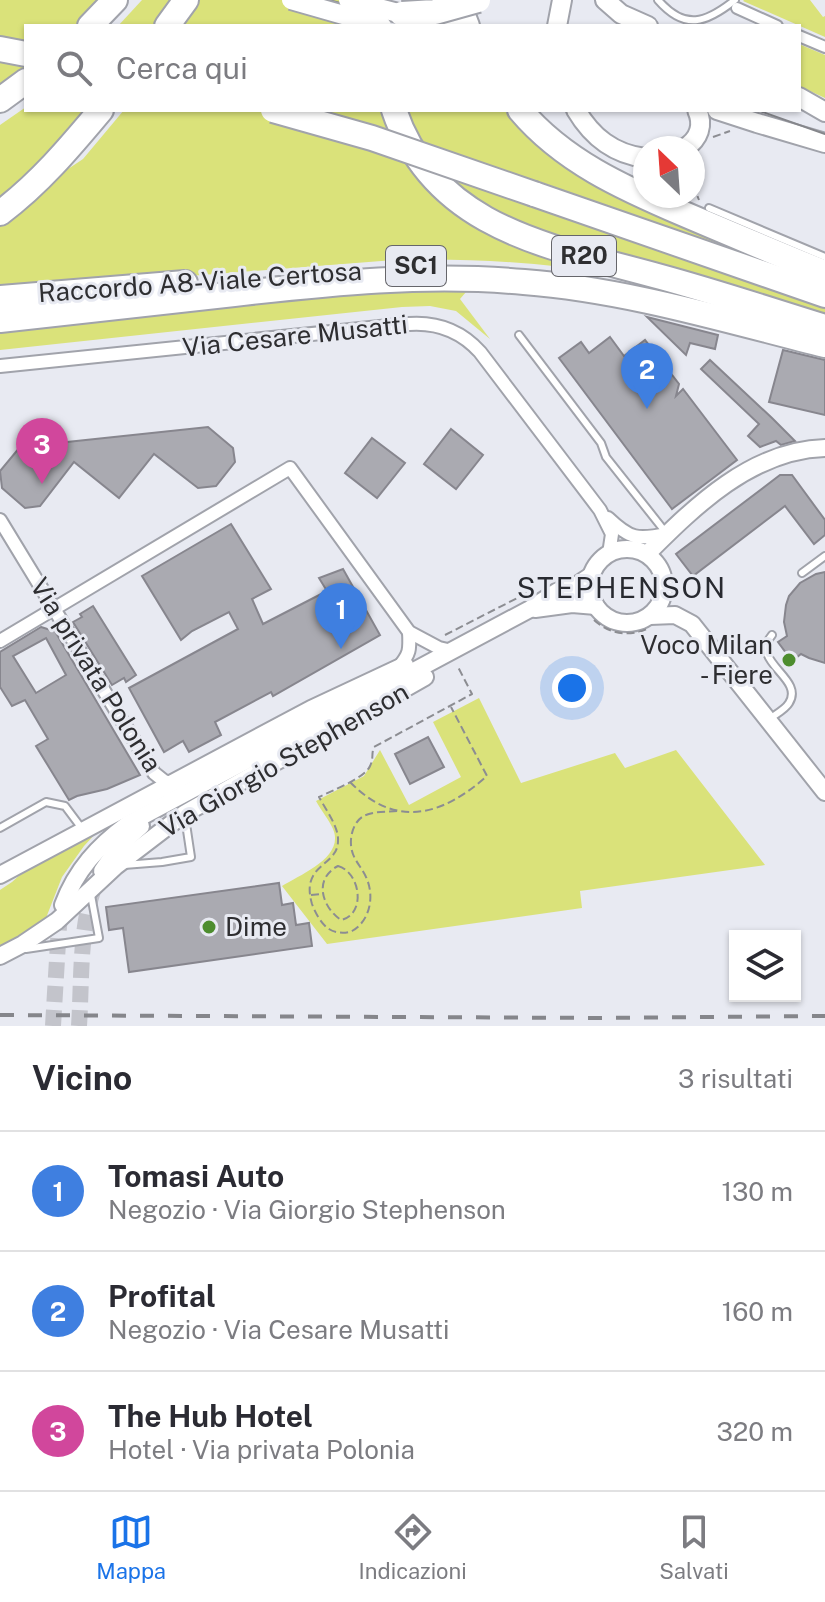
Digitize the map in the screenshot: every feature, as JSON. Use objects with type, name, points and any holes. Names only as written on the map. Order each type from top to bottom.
[{"type":"highway","points":[[92,24],[115,0]]},
{"type":"highway","points":[[112,24],[134,0]]},
{"type":"highway","points":[[168,24],[186,0]]},
{"type":"highway","points":[[366,0],[372,24]]},
{"type":"highway","points":[[440,0],[451,24]]},
{"type":"highway","points":[[457,0],[466,24]]},
{"type":"highway","points":[[392,20],[478,0]]},
{"type":"highway","points":[[0,49],[24,54]]},
{"type":"highway","points":[[0,63],[24,67]]},
{"type":"highway","points":[[0,100],[24,82]]},
{"type":"highway","points":[[0,117],[24,100]]},
{"type":"highway","points":[[0,213],[50,169],[99,112]]},
{"type":"highway","points":[[280,112],[372,138],[825,295]]},
{"type":"highway","name":"R20","points":[[395,112],[410,146],[445,190],[470,210],[505,230],[540,244],[702,288],[825,327]]},
{"type":"highway","points":[[522,112],[564,152],[614,183],[825,273]]},
{"type":"highway","name":"Raccordo A8-Viale Certosa","points":[[0,298],[359,269],[411,266],[492,268],[621,282],[825,335]]},
{"type":"highway","points":[[0,320],[345,282],[403,278],[483,279],[570,287],[664,303],[825,345]]},
{"type":"main road","points":[[291,0],[392,20],[432,24]]},
{"type":"main road","points":[[348,0],[392,20]]},
{"type":"main road","points":[[557,24],[562,0]]},
{"type":"main road","points":[[607,2],[621,14],[644,24]]},
{"type":"main road","points":[[801,98],[825,113]]},
{"type":"main road","points":[[801,108],[825,113]]},
{"type":"main road","points":[[577,112],[604,143],[633,156]]},
{"type":"main road","points":[[696,136],[700,129],[698,112]]},
{"type":"main road","points":[[724,112],[825,143]]},
{"type":"street","points":[[736,4],[773,24]]},
{"type":"street","points":[[801,37],[825,47]]},
{"type":"street","name":"Via Cesare Musatti","points":[[0,366],[409,324],[434,325],[455,332],[480,352],[600,510],[620,530],[629,536],[645,538],[667,534]]},
{"type":"street","points":[[647,554],[698,506],[746,471],[765,461],[795,452],[825,448]]},
{"type":"street","points":[[0,641],[290,468],[409,632],[455,659]]},
{"type":"street","name":"Via Cesare Musatti","points":[[600,510],[612,534],[609,554]]},
{"type":"street","name":"Via privata Polonia","points":[[0,520],[154,773],[174,790]]},
{"type":"street","points":[[652,621],[664,596],[665,584],[656,562],[647,554],[634,550],[609,554],[598,563],[592,575],[593,611],[623,624],[652,621],[675,615],[692,624],[825,792]]},
{"type":"street","name":"Via Giorgio Stephenson","points":[[5,953],[57,921],[90,891],[109,868],[184,814],[434,672],[558,591],[571,589],[592,575]]},
{"type":"street","name":"Via Giorgio Stephenson","points":[[530,609],[572,604],[593,611]]},
{"type":"street","points":[[398,668],[408,656],[409,632]]},
{"type":"street","name":"Via Giorgio Stephenson","points":[[4,874],[83,830],[174,790],[311,709],[426,654],[455,659]]},
{"type":"street","points":[[63,905],[75,879],[103,843],[174,790],[455,659]]},
{"type":"street","points":[[109,868],[111,856],[174,790]]},
{"type":"lane","points":[[658,0],[681,19],[694,22],[736,4]]},
{"type":"lane","points":[[709,208],[825,257]]},
{"type":"lane","points":[[519,335],[601,443],[606,457],[667,534]]},
{"type":"lane","points":[[802,573],[825,556]]},
{"type":"lane","points":[[768,720],[786,707],[791,694],[789,684],[765,648],[766,641],[772,635]]},
{"type":"lane","points":[[0,828],[46,802],[65,806],[83,830]]},
{"type":"lane","points":[[109,868],[191,857],[184,814]]},
{"type":"lane","points":[[5,953],[99,938],[90,891]]},
{"type":"path","points":[[705,205],[709,208]]},
{"type":"path","points":[[440,638],[541,587]]},
{"type":"path","points":[[593,611],[600,625],[617,633],[640,632],[652,621]]},
{"type":"path","points":[[450,706],[487,776],[467,793],[444,805],[419,812],[397,811],[360,818],[351,839],[352,851],[368,880],[369,908],[365,921],[355,930],[345,934],[328,928],[314,910],[310,895],[313,875],[318,866],[336,850],[339,841],[319,797],[369,769],[374,747],[472,694],[455,659]]},
{"type":"path","points":[[349,781],[368,799],[397,811]]},
{"type":"path","points":[[338,866],[346,868],[357,890],[354,913],[341,920],[326,906],[323,894],[326,874],[338,866]]},
{"type":"path","points":[[310,895],[323,894]]},
{"type":"green space","points":[[0,0],[105,0],[80,24],[24,24],[24,74],[0,91]]},
{"type":"green space","points":[[142,0],[175,0],[157,24],[120,24]]},
{"type":"green space","points":[[199,0],[359,0],[365,24],[182,24]]},
{"type":"green space","points":[[810,0],[825,16],[825,37],[801,24],[743,1]]},
{"type":"green space","points":[[801,45],[825,55],[825,98],[801,87]]},
{"type":"green space","points":[[24,108],[24,112],[87,112],[55,149],[0,201],[0,125]]},
{"type":"green space","points":[[122,112],[387,112],[423,178],[614,274],[504,262],[394,260],[0,291],[0,225],[83,159]]},
{"type":"green space","points":[[400,112],[506,112],[550,154],[633,194],[633,208],[663,208],[803,275],[538,181],[531,206],[825,308],[825,322],[521,231],[439,177]]},
{"type":"green space","points":[[388,292],[466,292],[460,299],[490,339],[456,311],[430,306],[0,350],[0,333]]},
{"type":"green space","points":[[479,698],[521,783],[615,753],[625,768],[676,750],[765,865],[580,891],[582,908],[327,944],[282,886],[319,864],[333,848],[333,829],[316,801],[364,776],[380,750],[409,805],[461,777],[433,722]]},
{"type":"green space","points":[[98,831],[62,877],[46,918],[16,940],[0,947],[0,890],[22,873]]},
{"type":"building","points":[[647,317],[718,335],[715,349],[690,343],[686,355]]},
{"type":"building","points":[[610,337],[624,356],[645,340],[679,384],[676,396],[683,389],[737,460],[672,509],[559,358],[581,342],[589,353]]},
{"type":"building","points":[[783,350],[825,360],[825,415],[769,402]]},
{"type":"building","points":[[710,360],[795,441],[781,445],[776,441],[760,447],[748,436],[759,424],[701,369]]},
{"type":"building","points":[[208,427],[233,448],[235,462],[216,486],[198,488],[154,454],[119,498],[74,462],[40,506],[25,508],[2,488],[0,471],[20,447]]},
{"type":"building","points":[[451,429],[483,455],[456,489],[424,464]]},
{"type":"building","points":[[372,438],[405,463],[377,498],[345,473]]},
{"type":"building","points":[[780,475],[792,475],[825,520],[825,535],[814,544],[785,506],[693,576],[676,554]]},
{"type":"building","points":[[231,524],[271,589],[252,599],[263,624],[327,591],[319,578],[343,569],[380,635],[273,696],[271,692],[215,722],[221,735],[189,752],[183,741],[164,752],[129,688],[238,629],[229,612],[181,640],[142,576]]},
{"type":"building","points":[[825,572],[825,663],[801,654],[792,661],[778,642],[787,636],[784,622],[789,596],[800,583]]},
{"type":"building","points":[[93,606],[136,675],[126,682],[124,678],[112,685],[73,622]]},
{"type":"building","points":[[41,627],[57,632],[140,775],[69,800],[36,746],[48,739],[25,700],[12,706],[0,687],[0,652]],"holes":[[[46,638],[66,675],[36,693],[13,656]]]},
{"type":"building","points":[[428,737],[444,767],[410,784],[395,754]]},
{"type":"building","name":"Dime","points":[[279,883],[282,905],[293,903],[296,925],[309,923],[312,946],[129,972],[123,928],[109,930],[106,907]]},
{"type":"tunnel","points":[[79,1026],[86,919],[95,885]]},
{"type":"tunnel","points":[[53,1026],[62,911]]},
{"type":"tram line","points":[[308,0],[337,8]]},
{"type":"tram line","points":[[329,0],[419,24]]},
{"type":"tram line","points":[[763,112],[825,134]]},
{"type":"railway","points":[[0,1015],[825,1016]]},
{"type":"place","name":"Profital","points":[[647,409]]},
{"type":"place","name":"The Hub Hotel","points":[[42,484]]},
{"type":"place","name":"Tomasi Auto","points":[[341,649]]},
{"type":"place","name":"Voco Milan - Fiere","points":[[789,660]]},
{"type":"place","name":"Dime","points":[[209,927]]},
{"type":"district","name":"STEPHENSON","points":[[622,588]]}]
